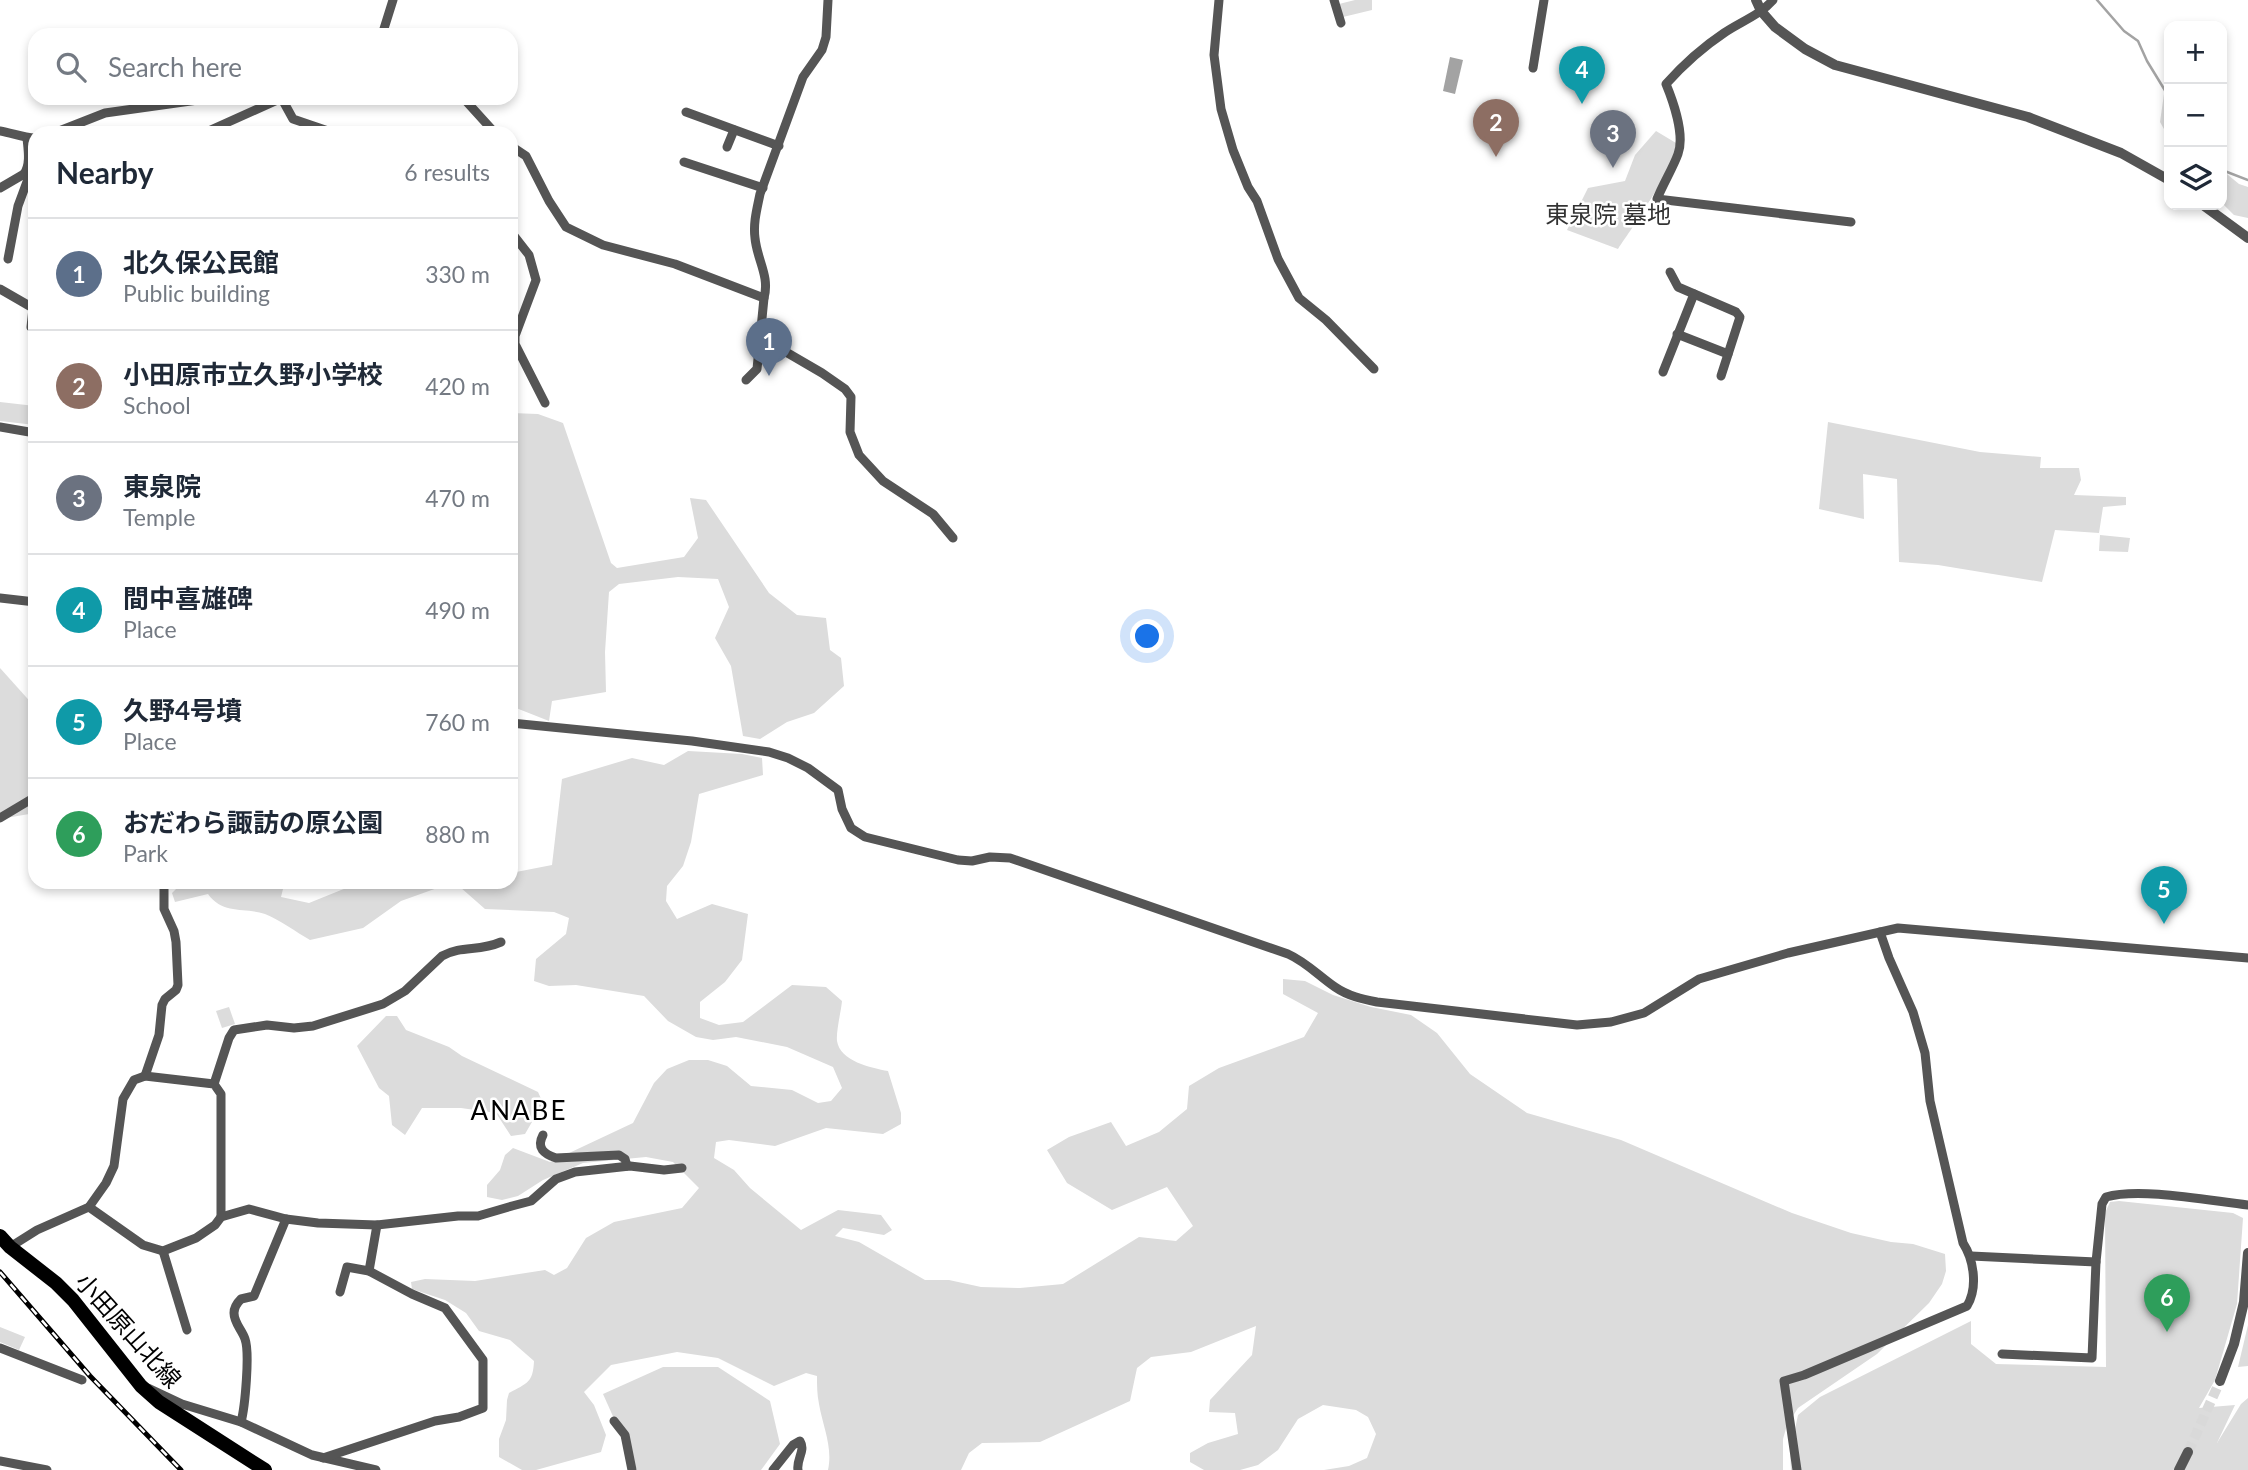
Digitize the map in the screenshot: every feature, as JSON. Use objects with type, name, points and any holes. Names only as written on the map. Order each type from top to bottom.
[{"type":"main road","name":"小田原山北線","points":[[5,1241],[57,1283],[87,1315],[141,1386],[159,1402],[265,1470]]},
{"type":"street","points":[[384,28],[393,0]]},
{"type":"street","points":[[746,380],[757,369],[767,288],[766,276],[757,253],[756,214],[803,77],[822,50],[826,37],[828,0]]},
{"type":"street","points":[[1219,0],[1214,55],[1220,109],[1233,150],[1248,187],[1257,201],[1278,259],[1299,299],[1326,320],[1374,369]]},
{"type":"street","points":[[1334,0],[1341,23]]},
{"type":"street","points":[[1534,68],[1544,0]]},
{"type":"street","points":[[1756,0],[1761,11],[1775,27],[1805,49],[1835,65],[2028,117],[2122,153],[2164,177]]},
{"type":"street","points":[[1773,0],[1761,11],[1723,34],[1666,84],[1675,104],[1680,143],[1679,153],[1657,199],[1851,222]]},
{"type":"street","points":[[72,126],[105,113],[162,105]]},
{"type":"street","points":[[220,126],[268,105]]},
{"type":"street","points":[[285,105],[293,119],[314,126]]},
{"type":"street","points":[[469,105],[488,126]]},
{"type":"street","points":[[685,112],[779,146]]},
{"type":"street","points":[[727,147],[734,130]]},
{"type":"street","points":[[0,131],[28,137]]},
{"type":"street","points":[[518,151],[526,156],[566,227],[603,245],[675,264],[764,298]]},
{"type":"street","points":[[684,162],[763,188]]},
{"type":"street","points":[[0,188],[28,179]]},
{"type":"street","points":[[8,259],[6,247],[10,227],[28,181]]},
{"type":"street","points":[[2210,210],[2248,238]]},
{"type":"street","points":[[518,241],[529,255],[536,280],[518,327]]},
{"type":"street","points":[[1670,272],[1678,287],[1736,312],[1740,317],[1721,376]]},
{"type":"street","points":[[0,289],[28,305]]},
{"type":"street","points":[[1663,372],[1694,295]]},
{"type":"street","points":[[1677,334],[1728,354]]},
{"type":"street","points":[[760,337],[845,389],[850,397],[850,432],[859,455],[883,481],[933,514],[953,538]]},
{"type":"street","points":[[518,350],[545,403]]},
{"type":"street","points":[[0,427],[28,432]]},
{"type":"street","points":[[0,598],[28,602]]},
{"type":"street","points":[[518,724],[692,741],[769,752],[788,758],[808,768],[838,790],[842,809],[851,828],[864,837],[958,860],[1010,858],[1289,954],[1346,993],[1377,1002],[1577,1025],[1611,1022],[1644,1013],[1699,979],[1788,953],[1898,928],[2248,958]]},
{"type":"street","points":[[0,818],[28,801]]},
{"type":"street","points":[[145,1076],[159,1035],[162,1005],[178,985],[176,942],[164,909],[164,889]]},
{"type":"street","points":[[1797,1470],[1784,1381],[1967,1306],[1973,1296],[1971,1256],[1962,1243],[1930,1101],[1925,1053],[1913,1012],[1880,932]]},
{"type":"street","points":[[214,1084],[234,1030],[267,1025],[294,1028],[313,1026],[383,1004],[405,991],[449,952],[458,949],[486,949],[501,942]]},
{"type":"street","points":[[5,1241],[89,1207],[114,1166],[123,1099],[134,1080],[145,1076],[214,1084],[221,1094],[221,1217],[215,1225],[197,1238],[163,1251],[143,1245],[89,1207]]},
{"type":"street","points":[[543,1135],[540,1141],[541,1149],[547,1155],[556,1158],[619,1154],[625,1158],[627,1166]]},
{"type":"street","points":[[221,1217],[249,1209],[286,1219],[377,1225],[478,1216],[531,1200],[556,1179],[575,1172],[627,1166],[664,1170],[682,1168]]},
{"type":"street","points":[[2002,1354],[2092,1358],[2096,1262],[2102,1204],[2106,1197],[2116,1194],[2143,1194],[2248,1205]]},
{"type":"street","points":[[241,1422],[248,1353],[234,1315],[235,1308],[241,1299],[254,1296],[286,1219]]},
{"type":"street","points":[[369,1271],[377,1225]]},
{"type":"street","points":[[163,1251],[187,1330]]},
{"type":"street","points":[[2220,1381],[2234,1344],[2244,1303],[2248,1253]]},
{"type":"street","points":[[1971,1256],[2096,1262]]},
{"type":"street","points":[[323,1458],[483,1408],[483,1360],[445,1308],[369,1271],[347,1268],[340,1292]]},
{"type":"street","points":[[0,1348],[82,1380]]},
{"type":"street","points":[[141,1386],[182,1404],[241,1422],[323,1458],[376,1470]]},
{"type":"street","points":[[614,1421],[625,1435],[632,1470]]},
{"type":"street","points":[[773,1470],[793,1445],[800,1441],[803,1448],[798,1470]]},
{"type":"street","points":[[2179,1470],[2188,1452]]},
{"type":"street","points":[[0,1461],[47,1470]]},
{"type":"green space","points":[[1372,0],[1372,10],[1343,17],[1339,4]]},
{"type":"green space","points":[[2164,94],[2164,129],[2160,122]]},
{"type":"green space","name":"東泉院 墓地","points":[[1656,131],[1676,143],[1674,154],[1652,197],[1618,249],[1567,230],[1588,188],[1625,181],[1635,155]]},
{"type":"green space","points":[[2227,174],[2239,184],[2248,187],[2248,218],[2234,215],[2227,208]]},
{"type":"green space","points":[[0,402],[28,405],[28,424],[0,421]]},
{"type":"green space","points":[[518,413],[538,414],[563,423],[611,563],[617,568],[684,557],[698,538],[690,498],[706,500],[769,593],[797,615],[826,618],[830,650],[841,658],[844,686],[814,713],[787,722],[760,739],[743,736],[731,666],[715,638],[729,607],[718,579],[678,577],[619,584],[609,592],[605,652],[606,692],[552,701],[549,721],[518,709]]},
{"type":"green space","points":[[1828,422],[1980,452],[2041,457],[2040,468],[2079,468],[2081,480],[2074,495],[2126,497],[2126,505],[2103,507],[2099,533],[2055,530],[2042,582],[1938,565],[1899,562],[1897,479],[1863,474],[1864,519],[1819,509]]},
{"type":"green space","points":[[2100,535],[2130,538],[2128,552],[2099,551]]},
{"type":"green space","points":[[0,668],[28,699],[28,814],[0,819]]},
{"type":"green space","points":[[688,751],[762,758],[763,775],[699,794],[691,842],[683,866],[667,886],[666,901],[677,919],[712,904],[748,914],[742,960],[725,982],[700,1002],[700,1018],[719,1025],[743,1022],[792,985],[826,987],[842,1001],[837,1037],[839,1048],[857,1062],[888,1071],[901,1113],[901,1124],[883,1134],[826,1128],[775,1146],[729,1140],[716,1142],[714,1158],[734,1170],[750,1188],[801,1230],[838,1210],[881,1215],[892,1230],[884,1235],[843,1228],[835,1236],[859,1242],[925,1280],[949,1280],[981,1287],[1020,1288],[1063,1284],[1139,1237],[1176,1241],[1193,1226],[1167,1187],[1112,1210],[1067,1183],[1047,1150],[1069,1137],[1111,1122],[1126,1146],[1159,1132],[1187,1109],[1189,1086],[1219,1068],[1304,1037],[1318,1013],[1283,994],[1283,979],[1305,981],[1333,995],[1371,1007],[1411,1015],[1437,1033],[1470,1074],[1527,1113],[1621,1140],[1792,1213],[1851,1233],[1913,1244],[1945,1254],[1946,1271],[1942,1284],[1929,1303],[1877,1354],[1798,1408],[1787,1425],[1783,1439],[1783,1470],[1324,1470],[1349,1466],[1367,1458],[1376,1434],[1368,1417],[1356,1410],[1323,1405],[1298,1419],[1278,1450],[1258,1465],[1240,1470],[1204,1470],[1190,1462],[1190,1453],[1208,1443],[1238,1434],[1235,1413],[1209,1412],[1210,1400],[1252,1355],[1256,1326],[1191,1352],[1151,1357],[1137,1368],[1130,1401],[1040,1442],[982,1443],[969,1453],[961,1470],[828,1470],[828,1445],[818,1401],[817,1376],[806,1373],[774,1386],[718,1358],[677,1352],[611,1365],[584,1392],[594,1405],[606,1435],[601,1452],[536,1470],[522,1470],[499,1457],[499,1439],[506,1420],[509,1393],[528,1382],[534,1361],[510,1340],[479,1331],[466,1313],[445,1300],[412,1289],[411,1282],[425,1279],[475,1281],[545,1270],[554,1275],[567,1268],[586,1238],[614,1222],[682,1208],[699,1188],[673,1162],[646,1157],[583,1163],[543,1180],[518,1196],[502,1200],[487,1197],[487,1185],[500,1170],[505,1155],[513,1148],[550,1162],[633,1123],[654,1083],[667,1069],[689,1060],[708,1060],[727,1066],[751,1086],[792,1090],[818,1103],[831,1101],[842,1088],[833,1067],[787,1047],[736,1037],[713,1040],[696,1037],[668,1021],[644,996],[576,985],[549,986],[534,981],[536,959],[566,934],[569,918],[554,912],[485,909],[462,889],[518,889],[518,872],[552,865],[562,779],[632,758],[664,765]]},
{"type":"green space","points":[[176,889],[283,889],[281,897],[309,903],[344,889],[434,889],[401,901],[363,928],[310,940],[265,914],[227,908],[208,894],[175,902],[172,893]]},
{"type":"green space","points":[[229,1007],[235,1024],[222,1028],[216,1011]]},
{"type":"green space","points":[[386,1016],[397,1016],[406,1030],[449,1047],[462,1056],[538,1092],[543,1103],[525,1134],[511,1136],[496,1113],[461,1108],[422,1108],[405,1135],[392,1125],[389,1096],[379,1088],[357,1046]]},
{"type":"green space","points":[[2110,1202],[2233,1213],[2243,1218],[2237,1304],[2215,1380],[2199,1408],[2235,1405],[2217,1443],[2241,1404],[2248,1398],[2248,1470],[1791,1470],[1790,1453],[1798,1415],[1820,1397],[1971,1321],[1971,1344],[1996,1364],[2106,1367],[2105,1213]]},
{"type":"green space","points":[[2248,1325],[2248,1366],[2238,1367]]},
{"type":"green space","points":[[0,1327],[25,1337],[19,1350],[0,1342]]},
{"type":"green space","points":[[663,1367],[718,1367],[770,1401],[780,1444],[761,1470],[637,1470],[603,1394]]},
{"type":"shaded area","points":[[1450,57],[1463,60],[1455,94],[1443,91]]},
{"type":"waterway","points":[[2097,0],[2124,31],[2138,41],[2164,89]]},
{"type":"waterway","points":[[2227,172],[2248,180]]},
{"type":"tunnel","points":[[2188,1452],[2220,1381]]},
{"type":"railway","points":[[0,1272],[90,1376],[181,1470]]},
{"type":"place","name":"間中喜雄碑","points":[[1582,104]]},
{"type":"place","name":"小田原市立久野小学校","points":[[1496,157]]},
{"type":"place","name":"東泉院","points":[[1613,168]]},
{"type":"place","name":"北久保公民館","points":[[769,376]]},
{"type":"place","name":"久野4号墳","points":[[2164,924]]},
{"type":"place","name":"おだわら諏訪の原公園","points":[[2167,1332]]},
{"type":"district","name":"ANABE","points":[[519,1110]]}]
